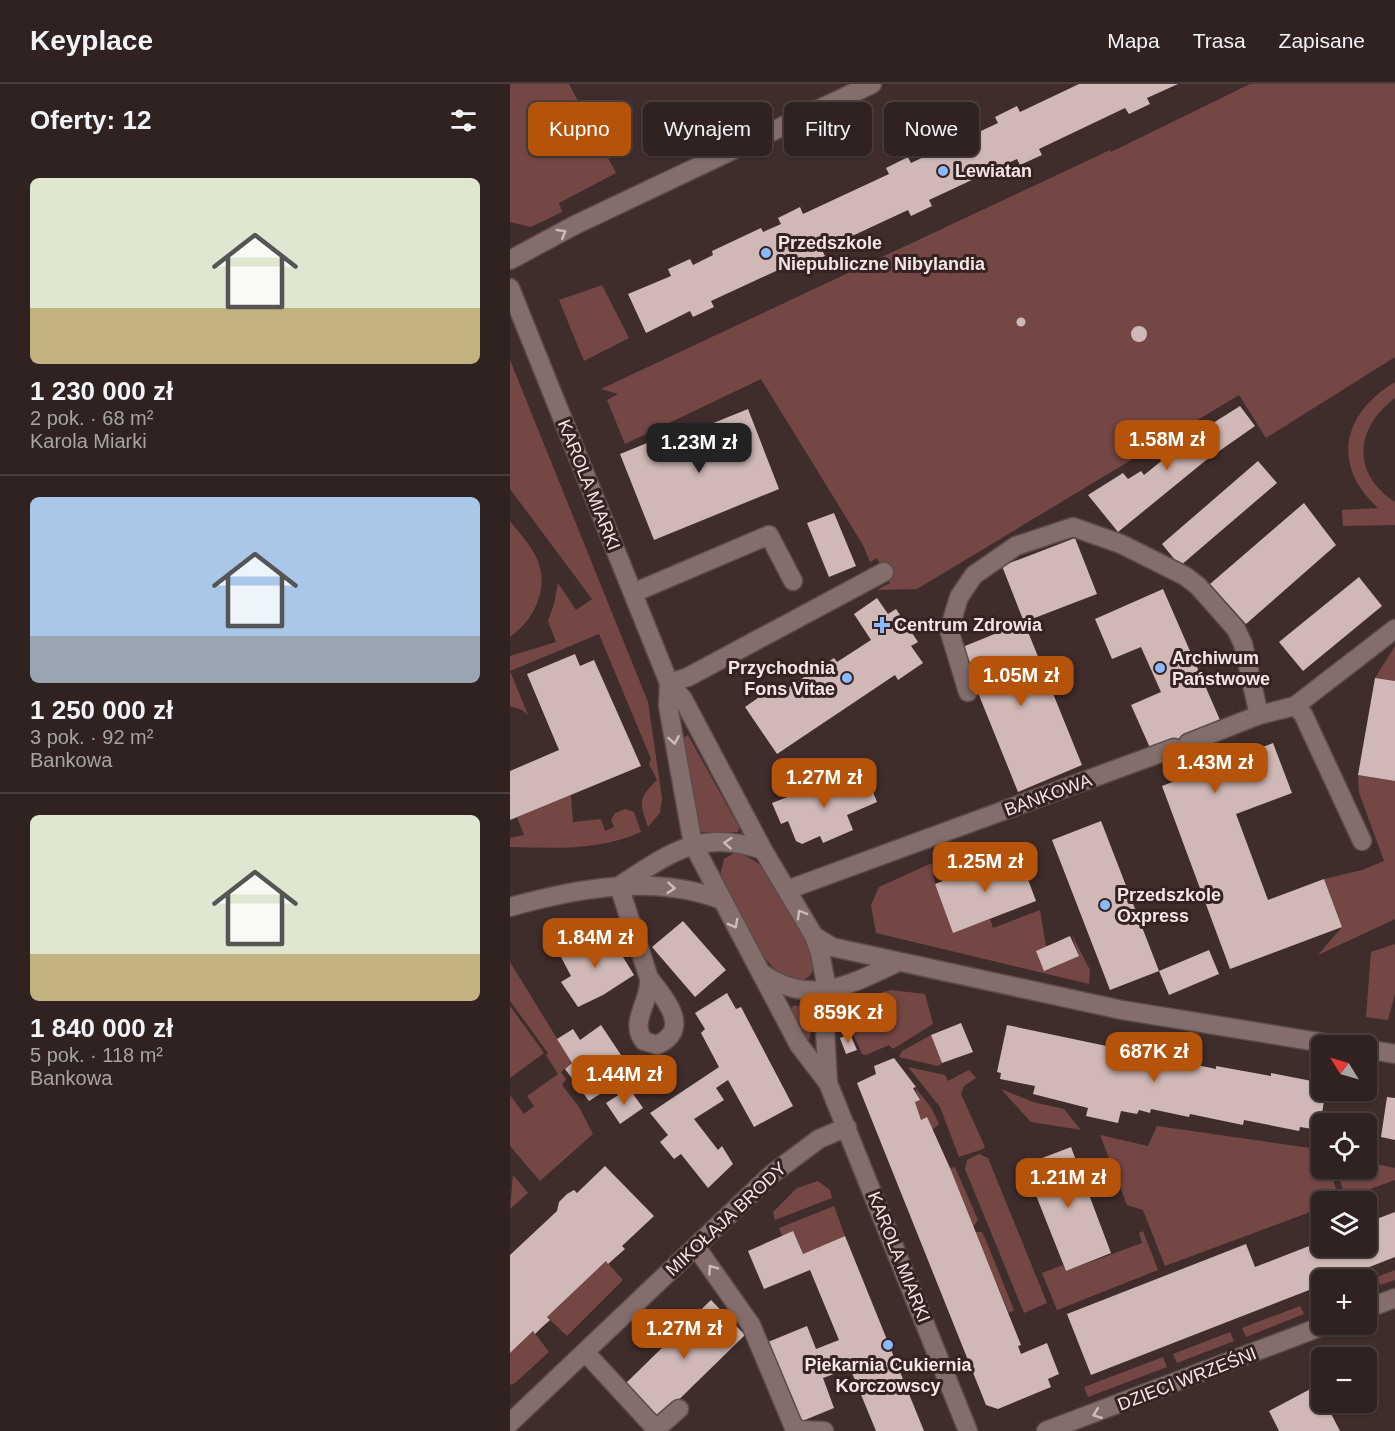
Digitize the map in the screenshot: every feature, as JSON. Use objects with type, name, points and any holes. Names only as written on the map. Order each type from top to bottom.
[{"type":"street","points":[[510,260],[575,225],[872,84]]},
{"type":"street","name":"KAROLA MIARKI","points":[[510,288],[669,682],[682,699],[763,850],[814,936],[825,971],[827,989],[825,1031],[828,1083]]},
{"type":"street","points":[[968,692],[949,630],[959,597],[974,575],[1016,546],[1073,527],[1121,544],[1185,576],[1198,586],[1236,629],[1244,644],[1259,715]]},
{"type":"street","points":[[633,593],[769,535],[793,581]]},
{"type":"street","points":[[669,682],[688,677],[884,572]]},
{"type":"street","points":[[1362,841],[1303,714],[1295,706],[1395,628]]},
{"type":"street","name":"KAROLA MIARKI","points":[[669,682],[668,706],[693,844],[799,1045],[828,1083],[968,1431]]},
{"type":"street","name":"BANKOWA","points":[[788,890],[1181,746],[1259,715],[1295,706]]},
{"type":"street","points":[[618,886],[668,855],[693,844],[736,843],[763,850]]},
{"type":"street","points":[[618,886],[649,978]]},
{"type":"street","points":[[510,907],[588,889],[618,886],[675,888],[704,893],[722,900]]},
{"type":"street","points":[[814,936],[832,947],[1122,1010],[1311,1041]]},
{"type":"street","points":[[827,989],[855,982],[898,962]]},
{"type":"street","name":"KAROLA MIARKI","points":[[760,971],[779,985],[794,990],[827,989]]},
{"type":"street","points":[[1377,1051],[1395,1054]]},
{"type":"street","name":"MIKOŁAJA BRODY","points":[[510,1423],[795,1155],[819,1139],[847,1127]]},
{"type":"street","points":[[696,1247],[751,1325],[795,1430],[824,1431]]},
{"type":"street","points":[[1377,1305],[1395,1298]]},
{"type":"street","name":"DZIECI WRZEŚNI","points":[[1046,1431],[1084,1419],[1311,1331]]},
{"type":"street","points":[[585,1352],[656,1429],[679,1409]]},
{"type":"shaded area","points":[[510,84],[569,84],[579,102],[528,102],[528,156],[607,156],[616,173],[559,203],[562,212],[531,227],[510,222]]},
{"type":"shaded area","points":[[1250,84],[1395,84],[1395,357],[1266,438],[1239,395],[917,589],[877,590],[890,583],[877,558],[870,562],[863,545],[761,379],[625,444],[607,400],[618,394],[601,389],[1110,150],[1111,152]]},
{"type":"shaded area","points":[[602,285],[629,338],[584,361],[559,300]]},
{"type":"shaded area","points":[[510,360],[648,702],[662,798],[660,813],[648,827],[642,802],[646,792],[657,780],[649,764],[651,759],[599,634],[510,671],[510,656],[556,642],[548,621],[558,583],[576,610],[592,599],[510,489]]},
{"type":"shaded area","points":[[1395,382],[1395,398],[1372,423],[1366,436],[1364,450],[1365,464],[1371,478],[1395,502],[1395,525],[1343,526],[1342,510],[1378,508],[1363,492],[1353,475],[1349,458],[1349,441],[1354,425],[1363,409]]},
{"type":"shaded area","points":[[510,521],[537,559],[542,581],[533,612],[519,630],[510,637]]},
{"type":"shaded area","points":[[1395,646],[1395,681],[1375,678]]},
{"type":"shaded area","points":[[510,671],[528,715],[510,706]]},
{"type":"shaded area","points":[[688,735],[739,827],[738,832],[702,832],[697,829],[683,738]]},
{"type":"shaded area","points":[[1358,775],[1395,781],[1395,919],[1318,955],[1342,927],[1324,879],[1362,870],[1384,861],[1359,793]]},
{"type":"shaded area","points":[[571,795],[573,822],[601,819],[605,831],[614,827],[611,820],[615,813],[625,809],[634,812],[641,832],[609,842],[577,847],[510,847],[510,838],[524,835],[517,817]]},
{"type":"shaded area","points":[[736,852],[760,866],[777,888],[795,918],[813,961],[810,976],[799,980],[786,977],[774,968],[750,938],[720,875],[724,859]]},
{"type":"shaded area","points":[[932,863],[935,884],[953,932],[990,919],[993,928],[1040,910],[1046,947],[1036,951],[1078,956],[1072,935],[1090,970],[1089,984],[876,933],[871,905],[879,887]]},
{"type":"shaded area","points":[[1395,944],[1395,994],[1388,1020],[1366,1017],[1371,952]]},
{"type":"shaded area","points":[[510,962],[572,1063],[561,1072],[566,1079],[562,1085],[579,1107],[593,1134],[540,1181],[510,1146],[510,1095],[524,1114],[534,1106],[527,1096],[558,1074],[546,1055],[548,1053],[510,1001]]},
{"type":"shaded area","points":[[891,990],[925,994],[933,1024],[893,1049],[889,1045],[866,1055],[862,1054],[853,1033],[843,1037],[845,1027],[859,1005],[873,996]]},
{"type":"shaded area","points":[[794,1005],[816,1010],[808,1042],[790,1010]]},
{"type":"shaded area","points":[[510,1006],[544,1053],[510,1078]]},
{"type":"shaded area","points":[[931,1035],[942,1063],[938,1066],[899,1057],[902,1051]]},
{"type":"shaded area","points":[[908,1067],[945,1075],[948,1081],[969,1070],[976,1078],[964,1086],[961,1094],[985,1147],[983,1149],[959,1157],[940,1107]]},
{"type":"shaded area","points":[[915,1087],[932,1109],[939,1124],[932,1130],[927,1118],[921,1120],[915,1102],[919,1100]]},
{"type":"shaded area","points":[[1001,1089],[1033,1102],[1064,1109],[1081,1130],[1031,1122]]},
{"type":"shaded area","points":[[1157,1126],[1310,1148],[1311,1179],[1333,1179],[1337,1191],[1311,1191],[1311,1212],[1165,1266],[1143,1210],[1127,1205],[1100,1135],[1148,1146]]},
{"type":"shaded area","points":[[979,1154],[988,1158],[1047,1303],[1024,1313],[965,1169],[967,1160]]},
{"type":"shaded area","points":[[1377,1164],[1395,1168],[1395,1180],[1365,1191],[1344,1191],[1339,1179],[1377,1179]]},
{"type":"shaded area","points":[[955,1167],[978,1220],[973,1227],[950,1168]]},
{"type":"shaded area","points":[[513,1175],[528,1193],[510,1209]]},
{"type":"shaded area","points":[[818,1181],[830,1190],[832,1198],[775,1220],[773,1212],[797,1188]]},
{"type":"shaded area","points":[[834,1206],[845,1236],[803,1254],[782,1236],[779,1228]]},
{"type":"shaded area","points":[[1143,1231],[1158,1270],[1057,1310],[1042,1273],[1063,1265],[1066,1271],[1142,1243],[1139,1233]]},
{"type":"shaded area","points":[[975,1232],[982,1232],[985,1238],[1014,1310],[1009,1313]]},
{"type":"shaded area","points":[[606,1261],[623,1280],[567,1336],[547,1317]]},
{"type":"shaded area","points":[[1395,1270],[1395,1280],[1380,1285],[1377,1277]]},
{"type":"shaded area","points":[[1300,1306],[1304,1314],[1246,1337],[1242,1328]]},
{"type":"shaded area","points":[[533,1331],[549,1352],[510,1385],[510,1353]]},
{"type":"shaded area","points":[[1230,1332],[1234,1341],[1177,1363],[1173,1354]]},
{"type":"shaded area","points":[[1163,1357],[1167,1367],[1088,1397],[1084,1387]]},
{"type":"building","points":[[1079,84],[1178,84],[1147,98],[1150,104],[1129,114],[1125,108],[1039,149],[1042,155],[1020,165],[1017,159],[929,200],[932,206],[911,216],[908,210],[822,250],[825,256],[803,266],[800,260],[711,301],[714,307],[693,317],[690,311],[646,333],[628,294],[671,276],[668,269],[690,259],[693,265],[713,255],[712,251],[761,228],[763,232],[781,224],[778,218],[800,207],[803,214],[889,174],[886,168],[908,157],[911,163],[926,156],[979,156],[979,128],[981,131],[998,123],[995,117],[1017,106],[1020,112]]},
{"type":"building","points":[[1021,318],[1025,322],[1021,326],[1017,322]]},
{"type":"building","points":[[1136,326],[1142,326],[1147,334],[1145,340],[1136,342],[1131,337],[1131,331]]},
{"type":"building","points":[[1240,406],[1255,426],[1205,461],[1118,532],[1088,495],[1123,473],[1128,479],[1141,471],[1144,475],[1191,437]]},
{"type":"building","points":[[748,409],[779,489],[654,540],[620,454],[657,439],[659,445]]},
{"type":"building","points":[[1258,461],[1277,483],[1180,566],[1162,544]]},
{"type":"building","points":[[1304,503],[1336,545],[1246,624],[1210,584]]},
{"type":"building","points":[[834,513],[856,566],[829,577],[807,523]]},
{"type":"building","points":[[1075,538],[1097,594],[1024,622],[1002,566]]},
{"type":"building","points":[[1359,577],[1382,606],[1303,671],[1279,642]]},
{"type":"building","points":[[1163,589],[1220,720],[1184,736],[1199,771],[1273,743],[1292,793],[1236,814],[1268,900],[1324,879],[1342,927],[1230,969],[1162,786],[1186,777],[1171,742],[1151,750],[1131,705],[1161,692],[1141,647],[1112,659],[1095,619]]},
{"type":"building","name":"Przychodnia Fons Vitae","points":[[877,598],[888,614],[896,609],[918,642],[911,646],[923,663],[898,680],[895,675],[777,754],[745,707],[768,691],[772,698],[834,658],[837,662],[871,640],[854,614]]},
{"type":"building","points":[[1024,622],[1082,765],[1018,792],[960,648]]},
{"type":"building","points":[[575,654],[580,666],[594,660],[641,766],[510,820],[510,771],[559,750],[527,674]]},
{"type":"building","points":[[1375,678],[1395,681],[1395,781],[1358,775]]},
{"type":"building","points":[[865,773],[877,802],[847,815],[853,830],[823,843],[820,836],[802,844],[796,841],[788,821],[781,824],[772,803],[790,796],[788,793],[807,785],[809,791],[833,781],[835,786]]},
{"type":"building","name":"Przedszkole Oxpress","points":[[1101,821],[1159,971],[1110,990],[1052,840]]},
{"type":"building","points":[[1018,853],[1036,901],[953,933],[935,884]]},
{"type":"building","points":[[683,921],[726,970],[695,997],[652,947]]},
{"type":"building","points":[[606,929],[634,975],[603,995],[578,1007],[561,982],[571,976],[561,957]]},
{"type":"building","points":[[1070,936],[1079,956],[1044,971],[1036,951]]},
{"type":"building","points":[[1209,950],[1219,974],[1169,995],[1159,971]]},
{"type":"building","points":[[727,993],[736,1009],[741,1007],[793,1106],[754,1127],[728,1080],[716,1088],[724,1100],[694,1119],[718,1150],[722,1146],[733,1164],[708,1188],[681,1154],[674,1159],[660,1142],[668,1135],[650,1113],[719,1067],[701,1033],[705,1029],[695,1013]]},
{"type":"building","points":[[961,1023],[973,1052],[942,1063],[931,1035]]},
{"type":"building","points":[[601,1025],[633,1073],[589,1101],[565,1069],[572,1063],[557,1039],[573,1029],[580,1040]]},
{"type":"building","points":[[1007,1025],[1216,1069],[1216,1066],[1311,1081],[1311,1101],[1324,1101],[1322,1113],[1311,1113],[1311,1129],[1300,1127],[1299,1131],[1244,1120],[1243,1125],[1151,1109],[1150,1113],[1139,1110],[1137,1114],[1121,1111],[1118,1123],[1086,1116],[1088,1108],[1033,1094],[1035,1086],[1000,1079],[1001,1073],[997,1072]]},
{"type":"building","points":[[850,1034],[857,1050],[846,1054],[840,1038]]},
{"type":"building","points":[[894,1058],[916,1087],[913,1088],[920,1100],[915,1102],[921,1120],[927,1117],[950,1168],[1021,1345],[1018,1346],[1021,1354],[1047,1343],[1059,1374],[1048,1379],[1051,1387],[998,1409],[986,1405],[857,1083],[876,1074],[874,1066]]},
{"type":"building","points":[[629,1088],[643,1108],[620,1124],[606,1103]]},
{"type":"building","points":[[1387,1097],[1395,1098],[1395,1140],[1381,1137]]},
{"type":"building","points":[[1071,1147],[1111,1253],[1066,1271],[1024,1165]]},
{"type":"building","points":[[605,1166],[654,1216],[622,1246],[625,1249],[608,1264],[606,1261],[547,1317],[550,1320],[535,1334],[533,1331],[510,1353],[510,1255],[557,1211],[559,1202],[567,1194],[574,1190],[577,1193]]},
{"type":"building","points":[[1395,1212],[1395,1257],[1364,1269],[1311,1269],[1311,1289],[1091,1375],[1067,1314],[1246,1244],[1255,1267],[1311,1245],[1311,1257],[1377,1257],[1377,1219]]},
{"type":"building","points":[[793,1231],[803,1254],[845,1236],[924,1431],[876,1431],[850,1368],[823,1378],[834,1408],[800,1422],[768,1342],[807,1326],[816,1349],[839,1340],[810,1270],[764,1289],[748,1251]]},
{"type":"building","points":[[711,1300],[745,1335],[657,1421],[624,1385]]},
{"type":"building","points":[[1311,1389],[1311,1413],[1331,1413],[1340,1431],[1279,1431],[1269,1411]]},
{"type":"place","name":"Lewiatan","points":[[943,171]]},
{"type":"place","name":"Przedszkole Niepubliczne Nibylandia","points":[[766,253]]},
{"type":"place","name":"Centrum Zdrowia","points":[[882,625]]},
{"type":"place","name":"Archiwum Państwowe","points":[[1160,668]]},
{"type":"place","name":"Przychodnia Fons Vitae","points":[[847,678]]},
{"type":"place","name":"Przedszkole Oxpress","points":[[1105,905]]},
{"type":"place","name":"Piekarnia Cukiernia Korczowscy","points":[[888,1345]]}]
